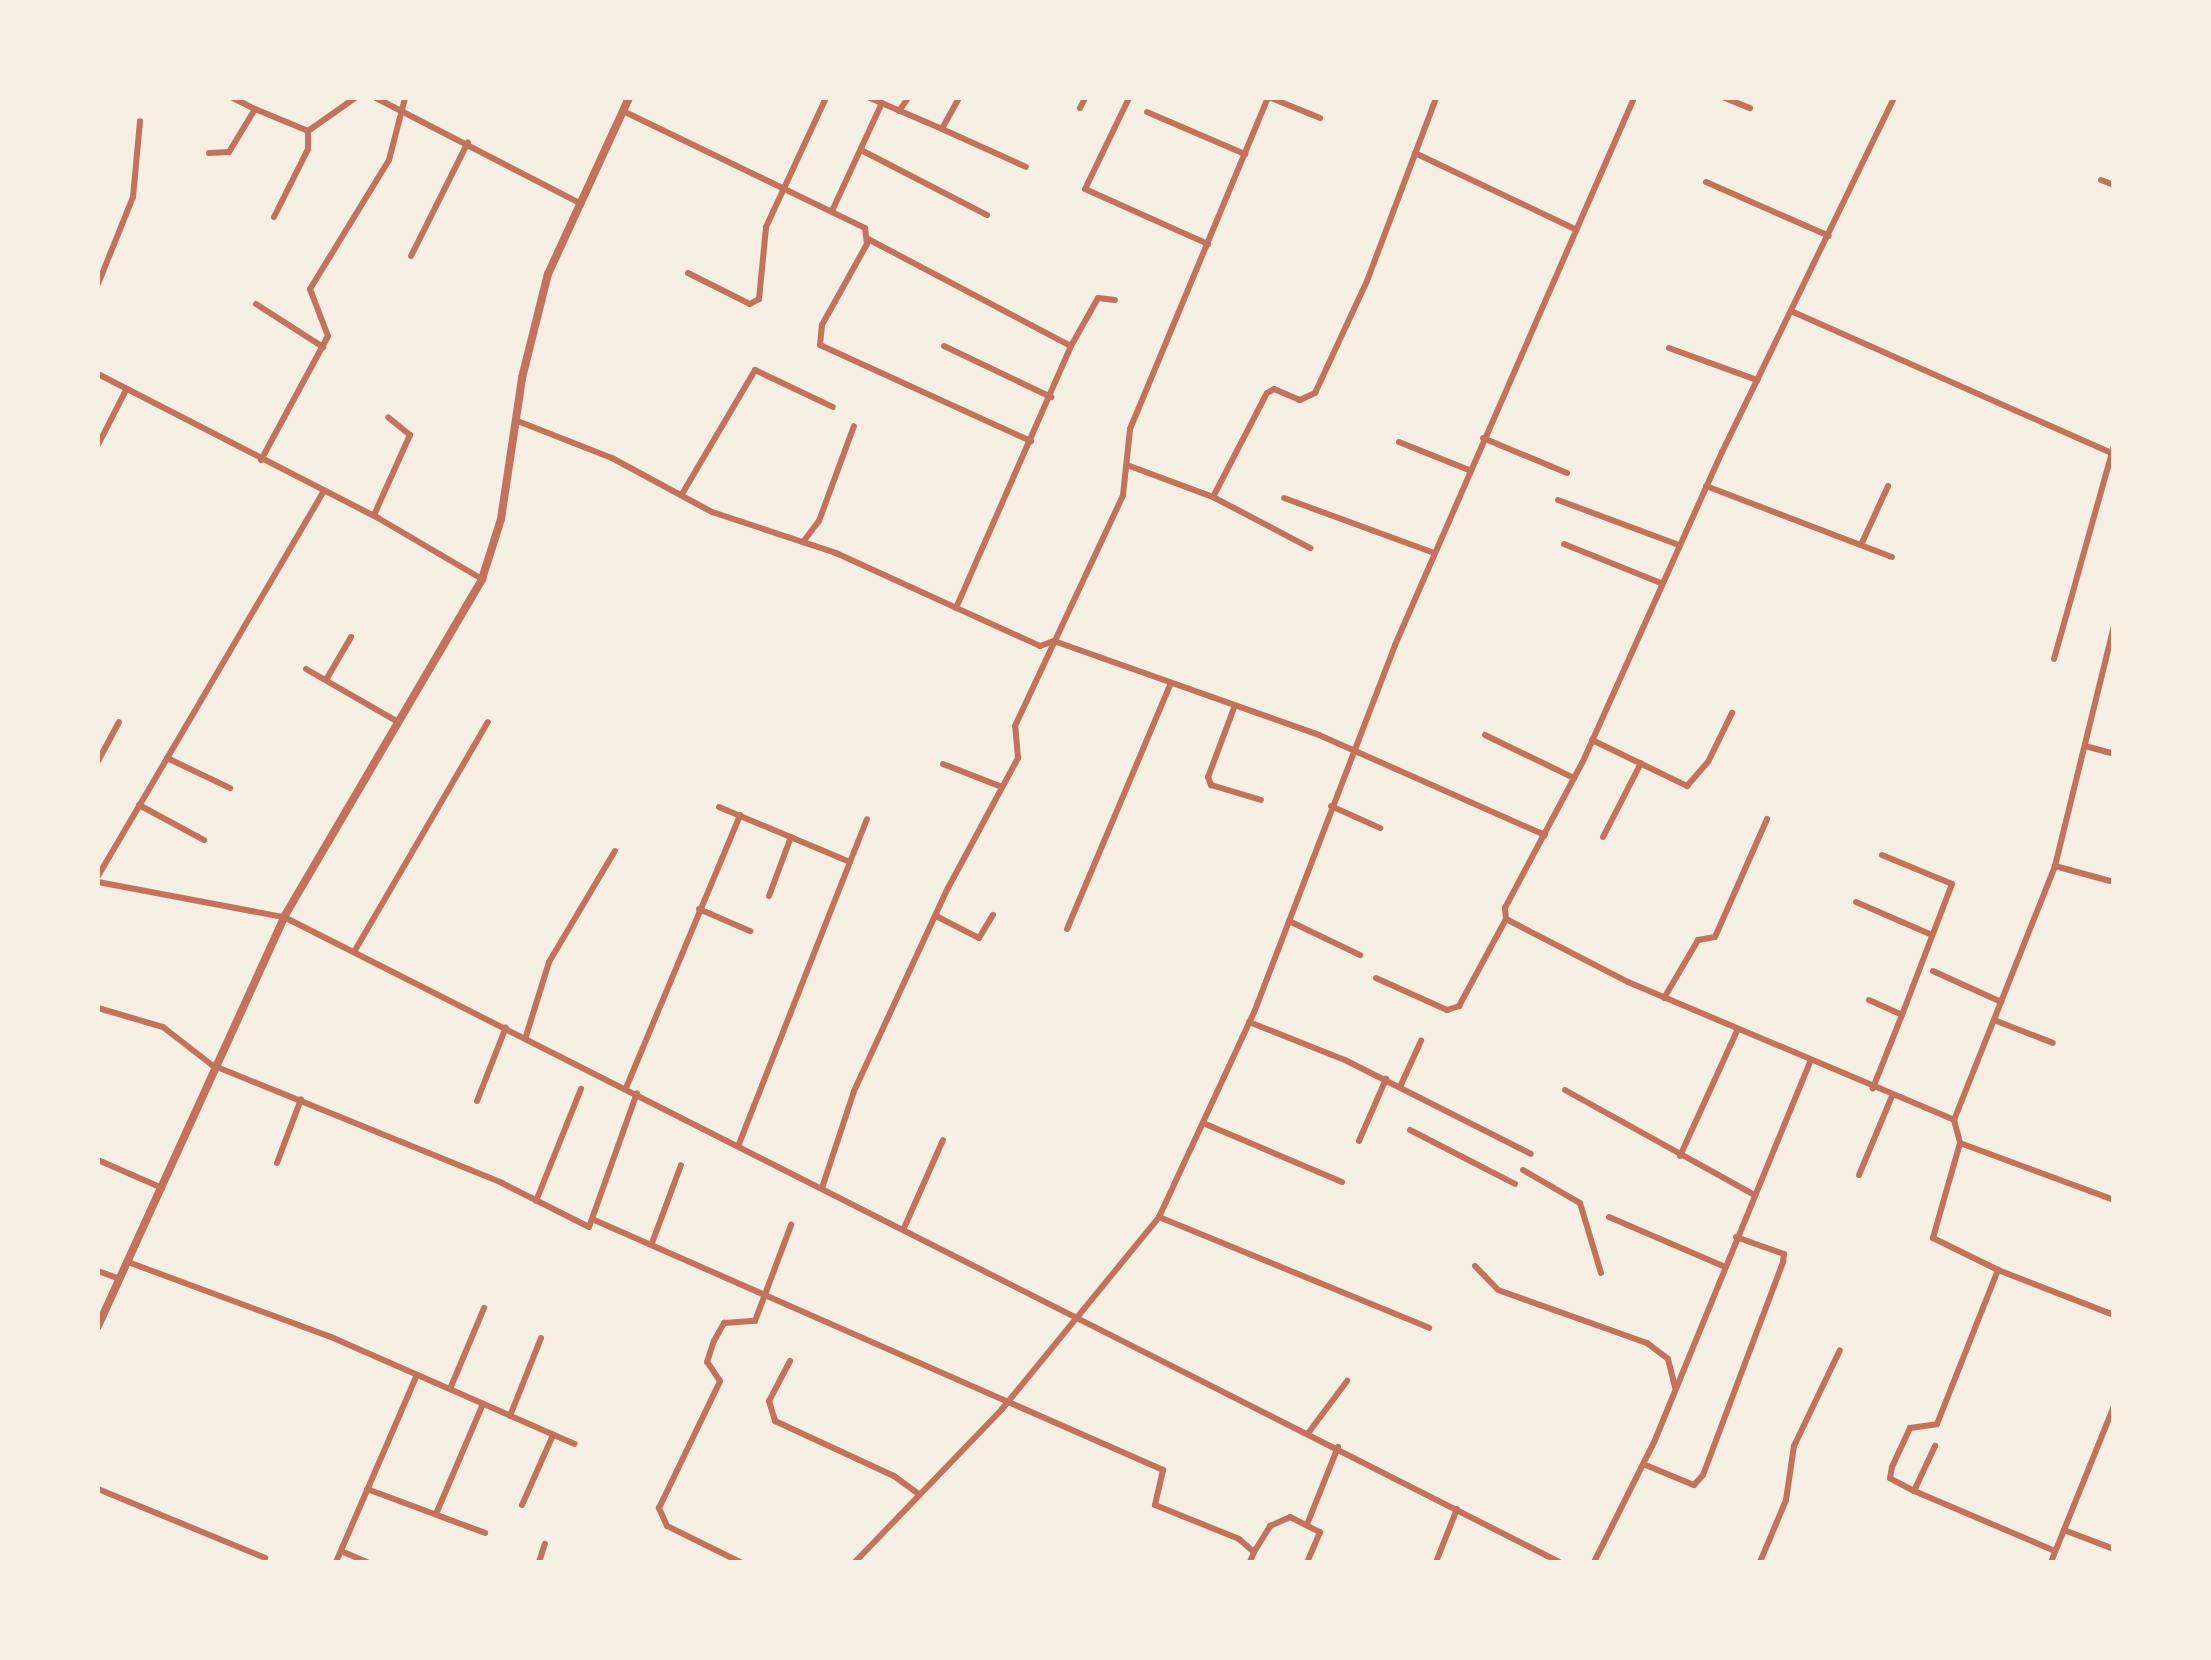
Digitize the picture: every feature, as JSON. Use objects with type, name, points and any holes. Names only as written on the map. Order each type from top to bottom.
[{"type":"street","points":[[233,98],[308,131]]},
{"type":"street","points":[[308,131],[355,98]]},
{"type":"street","points":[[376,98],[468,142],[581,204]]},
{"type":"street","points":[[261,460],[328,336],[310,289],[389,160],[405,98]]},
{"type":"street","points":[[98,1326],[162,1188],[212,1065],[284,917],[482,579],[501,519],[514,420],[548,274],[629,98]]},
{"type":"street","points":[[688,273],[754,303],[766,228],[826,98]]},
{"type":"street","points":[[870,98],[1026,167]]},
{"type":"street","points":[[900,111],[908,98]]},
{"type":"street","points":[[942,129],[959,98]]},
{"type":"street","points":[[1080,108],[1085,98]]},
{"type":"street","points":[[1129,98],[1084,189],[1208,244]]},
{"type":"street","points":[[822,1188],[854,1091],[936,916],[1018,758],[1015,726],[1123,496],[1130,428],[1270,98],[1320,118]]},
{"type":"street","points":[[1213,497],[1267,393],[1274,389],[1300,400],[1315,393],[1367,281],[1436,98]]},
{"type":"street","points":[[855,1562],[1008,1401],[1082,1316],[1159,1216],[1249,1022],[1352,750],[1434,553],[1634,98]]},
{"type":"street","points":[[1725,98],[1750,108]]},
{"type":"street","points":[[1376,978],[1447,1010],[1459,1006],[1506,919],[1505,908],[1574,778],[1706,486],[1894,98]]},
{"type":"street","points":[[832,211],[882,104]]},
{"type":"street","points":[[209,154],[229,152],[255,109]]},
{"type":"street","points":[[623,111],[865,228],[868,239],[822,325],[820,345],[1030,441]]},
{"type":"street","points":[[1147,112],[1245,154]]},
{"type":"street","points":[[98,284],[134,196],[140,120]]},
{"type":"street","points":[[274,217],[308,149],[308,131]]},
{"type":"street","points":[[410,256],[468,142]]},
{"type":"street","points":[[861,150],[987,215]]},
{"type":"street","points":[[1414,152],[1575,229]]},
{"type":"street","points":[[2101,180],[2114,186]]},
{"type":"street","points":[[1706,182],[1829,236]]},
{"type":"street","points":[[868,239],[1070,346]]},
{"type":"street","points":[[956,608],[1070,346],[1098,298],[1115,300]]},
{"type":"street","points":[[256,304],[323,347]]},
{"type":"street","points":[[1792,311],[2112,453],[2054,658]]},
{"type":"street","points":[[944,346],[1051,397]]},
{"type":"street","points":[[1669,348],[1757,380]]},
{"type":"street","points":[[682,494],[755,370],[833,407]]},
{"type":"street","points":[[98,374],[374,516],[482,579]]},
{"type":"street","points":[[98,445],[126,390]]},
{"type":"street","points":[[374,516],[410,436],[388,417]]},
{"type":"street","points":[[514,420],[612,458],[752,529],[803,542],[1040,646],[1054,641],[1352,750],[1544,836]]},
{"type":"street","points":[[803,542],[819,522],[854,426]]},
{"type":"street","points":[[1484,438],[1568,473]]},
{"type":"street","points":[[1400,442],[1469,470]]},
{"type":"street","points":[[1128,466],[1213,497],[1310,548]]},
{"type":"street","points":[[1706,486],[1892,557]]},
{"type":"street","points":[[1861,545],[1888,486]]},
{"type":"street","points":[[324,491],[98,879],[284,917],[1082,1316],[1559,1562]]},
{"type":"street","points":[[1284,498],[1434,553]]},
{"type":"street","points":[[1558,500],[1679,545]]},
{"type":"street","points":[[1564,544],[1662,583]]},
{"type":"street","points":[[2114,625],[2055,866],[1954,1120],[1960,1143],[1932,1238],[1998,1270],[2114,1315]]},
{"type":"street","points":[[326,680],[352,637]]},
{"type":"street","points":[[306,669],[398,722]]},
{"type":"street","points":[[1067,929],[1170,685]]},
{"type":"street","points":[[1234,708],[1208,777],[1210,784],[1261,800]]},
{"type":"street","points":[[1592,740],[1687,786],[1693,782],[1732,713]]},
{"type":"street","points":[[98,761],[120,722]]},
{"type":"street","points":[[354,952],[488,722]]},
{"type":"street","points":[[1484,735],[1574,778]]},
{"type":"street","points":[[2085,746],[2114,754]]},
{"type":"street","points":[[167,758],[230,788]]},
{"type":"street","points":[[1602,838],[1641,763]]},
{"type":"street","points":[[943,764],[1002,787]]},
{"type":"street","points":[[139,805],[204,840]]},
{"type":"street","points":[[1331,806],[1380,828]]},
{"type":"street","points":[[719,807],[850,862]]},
{"type":"street","points":[[626,1088],[740,816]]},
{"type":"street","points":[[738,1146],[867,819]]},
{"type":"street","points":[[1664,998],[1698,940],[1715,937],[1767,819]]},
{"type":"street","points":[[769,896],[791,837]]},
{"type":"street","points":[[526,1036],[549,962],[614,850]]},
{"type":"street","points":[[1873,1088],[1952,884],[1882,855]]},
{"type":"street","points":[[2055,866],[2114,882]]},
{"type":"street","points":[[1856,902],[1932,936]]},
{"type":"street","points":[[699,910],[750,931]]},
{"type":"street","points":[[936,916],[981,938],[993,915]]},
{"type":"street","points":[[1506,919],[1664,998],[1810,1064],[1954,1120]]},
{"type":"street","points":[[1288,921],[1360,955]]},
{"type":"street","points":[[1933,971],[2001,1002]]},
{"type":"street","points":[[1869,1000],[1902,1014]]},
{"type":"street","points":[[98,1008],[163,1026],[212,1065],[301,1099],[590,1227],[637,1093]]},
{"type":"street","points":[[1994,1020],[2054,1043]]},
{"type":"street","points":[[1249,1022],[1386,1079],[1531,1154]]},
{"type":"street","points":[[477,1100],[506,1027]]},
{"type":"street","points":[[1680,1156],[1737,1031]]},
{"type":"street","points":[[1400,1086],[1421,1041]]},
{"type":"street","points":[[1594,1562],[1676,1389],[1753,1194],[1810,1064]]},
{"type":"street","points":[[1358,1141],[1386,1079]]},
{"type":"street","points":[[536,1201],[581,1089]]},
{"type":"street","points":[[1565,1090],[1753,1194]]},
{"type":"street","points":[[1859,1175],[1892,1096]]},
{"type":"street","points":[[277,1163],[301,1099]]},
{"type":"street","points":[[1203,1123],[1342,1182]]},
{"type":"street","points":[[1410,1130],[1515,1184]]},
{"type":"street","points":[[904,1228],[943,1140]]},
{"type":"street","points":[[1960,1143],[2114,1200]]},
{"type":"street","points":[[98,1160],[162,1188]]},
{"type":"street","points":[[652,1243],[682,1165]]},
{"type":"street","points":[[1523,1170],[1580,1204],[1600,1272]]},
{"type":"street","points":[[1159,1216],[1429,1328]]},
{"type":"street","points":[[1610,1216],[1725,1267]]},
{"type":"street","points":[[592,1219],[1164,1470],[1155,1505],[1239,1539],[1254,1552]]},
{"type":"street","points":[[740,1562],[667,1526],[659,1508],[720,1381],[706,1362],[714,1342],[724,1323],[755,1321],[791,1225]]},
{"type":"street","points":[[1642,1464],[1694,1485],[1703,1475],[1784,1254],[1736,1237]]},
{"type":"street","points":[[128,1262],[417,1375],[574,1444]]},
{"type":"street","points":[[1476,1266],[1498,1290],[1647,1343],[1668,1359],[1676,1389]]},
{"type":"street","points":[[1998,1270],[1937,1424],[1910,1428],[1890,1478],[2055,1551]]},
{"type":"street","points":[[98,1271],[120,1279]]},
{"type":"street","points":[[450,1390],[484,1308]]},
{"type":"street","points":[[510,1416],[541,1338]]},
{"type":"street","points":[[1760,1562],[1786,1500],[1794,1446],[1840,1350]]},
{"type":"street","points":[[790,1361],[769,1401],[775,1421],[894,1476],[920,1495]]},
{"type":"street","points":[[336,1562],[417,1375]]},
{"type":"street","points":[[1309,1432],[1347,1381]]},
{"type":"street","points":[[436,1514],[483,1404]]},
{"type":"street","points":[[2051,1562],[2114,1406]]},
{"type":"street","points":[[522,1505],[553,1435]]},
{"type":"street","points":[[1914,1491],[1935,1446]]},
{"type":"street","points":[[1308,1522],[1338,1448]]},
{"type":"street","points":[[98,1489],[265,1558]]},
{"type":"street","points":[[367,1489],[485,1532]]},
{"type":"street","points":[[1436,1562],[1457,1509]]},
{"type":"street","points":[[1250,1562],[1279,1520],[1308,1522],[1320,1532],[1307,1562]]},
{"type":"street","points":[[2064,1530],[2114,1549]]},
{"type":"street","points":[[539,1562],[545,1544]]},
{"type":"street","points":[[341,1551],[367,1562]]}]
